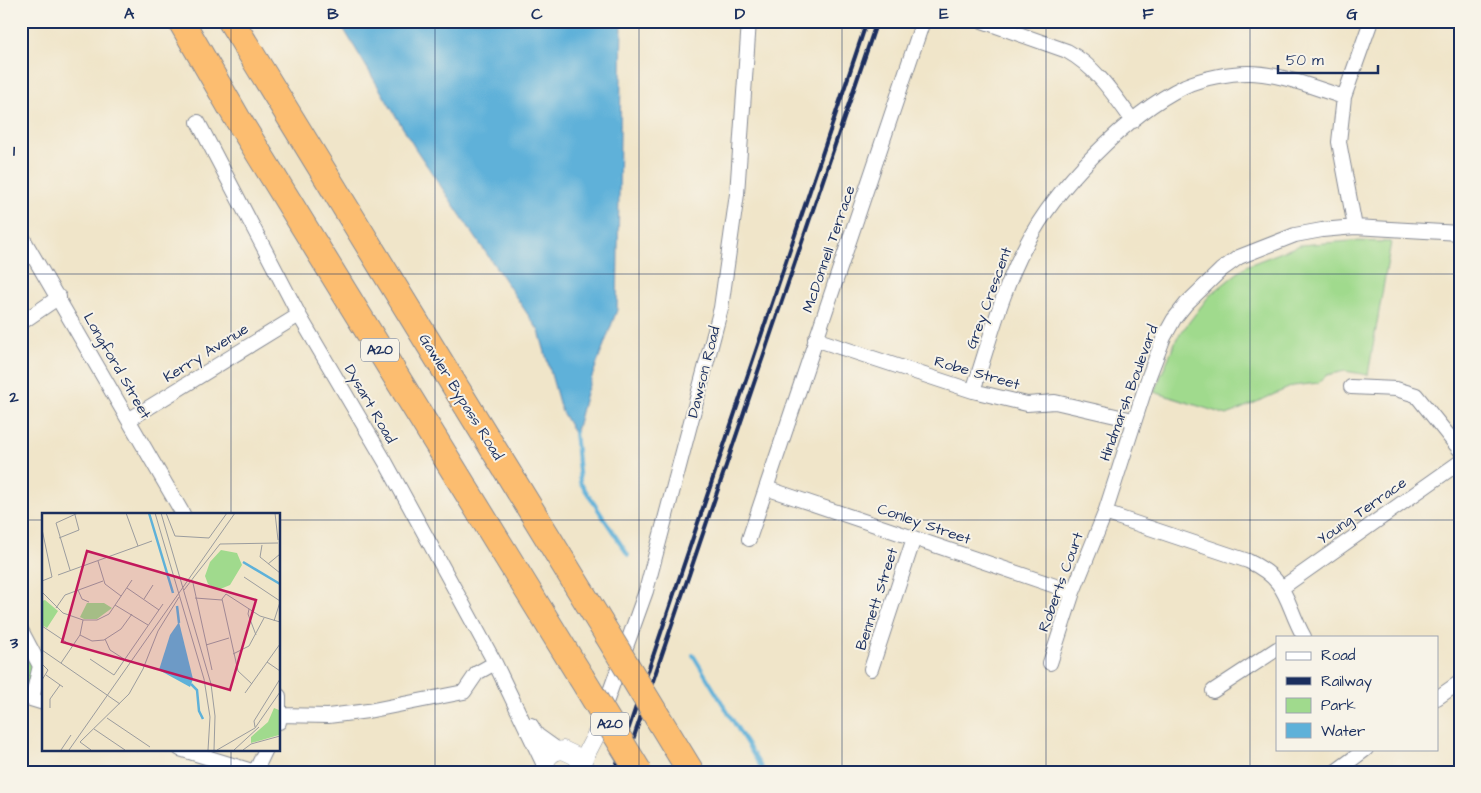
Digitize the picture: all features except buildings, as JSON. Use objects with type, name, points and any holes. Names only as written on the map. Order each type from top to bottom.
[{"type":"highway","name":"A20","points":[[181,21],[237,118],[639,772]]},
{"type":"highway","name":"Gawler Bypass Road","points":[[231,21],[691,772]]},
{"type":"street","name":"Dawson Road","points":[[581,768],[598,731],[603,711],[646,591],[721,308],[737,194],[749,21]]},
{"type":"street","name":"McDonnell Terrace","points":[[749,539],[923,21]]},
{"type":"street","points":[[982,21],[1067,50],[1077,56],[1105,84],[1133,121]]},
{"type":"street","points":[[1355,228],[1339,142],[1344,97],[1370,21]]},
{"type":"street","name":"Grey Crescent","points":[[973,391],[1012,276],[1026,244],[1045,214],[1070,182],[1104,146],[1133,121],[1187,85],[1237,73],[1250,73],[1284,80],[1344,97]]},
{"type":"street","name":"Dysart Road","points":[[198,122],[299,315],[386,463],[495,663],[515,702],[544,768]]},
{"type":"street","name":"Hindmarsh Boulevard","points":[[1105,513],[1133,420],[1162,344],[1174,319],[1221,270],[1239,257],[1295,235],[1322,230],[1355,228],[1460,234]]},
{"type":"street","name":"Longford Street","points":[[21,235],[130,419],[182,513]]},
{"type":"street","points":[[21,322],[59,297]]},
{"type":"street","name":"Kerry Avenue","points":[[130,419],[299,315]]},
{"type":"street","name":"Robe Street","points":[[815,339],[973,391],[1027,404],[1055,402],[1133,420]]},
{"type":"street","points":[[1351,387],[1396,389],[1416,396],[1460,450]]},
{"type":"street","name":"Young Terrace","points":[[1283,587],[1460,462]]},
{"type":"street","name":"Conley Street","points":[[766,488],[1073,592]]},
{"type":"street","points":[[1105,513],[1248,561],[1266,570],[1283,587],[1301,635]]},
{"type":"street","name":"Roberts Court","points":[[1050,663],[1073,592],[1105,513]]},
{"type":"street","name":"Bennett Street","points":[[871,670],[914,538]]},
{"type":"street","points":[[21,630],[40,666],[32,699]]},
{"type":"street","points":[[1213,691],[1276,650]]},
{"type":"street","points":[[280,715],[328,716],[368,711],[464,692],[477,673],[495,663]]},
{"type":"street","points":[[1438,697],[1460,682]]},
{"type":"street","name":"Dysart Road","points":[[515,702],[537,735],[561,750]]},
{"type":"street","name":"Dawson Road","points":[[544,768],[546,759],[579,740],[603,711]]},
{"type":"street","points":[[183,750],[255,772],[266,750]]},
{"type":"street","points":[[561,750],[573,753],[581,768]]},
{"type":"street","points":[[1335,772],[1365,750]]},
{"type":"green space","points":[[1351,241],[1391,242],[1368,375],[1345,371],[1327,375],[1318,383],[1293,386],[1227,415],[1154,392],[1177,338],[1209,296],[1246,266],[1300,245]]},
{"type":"green space","points":[[21,630],[36,655],[32,699],[21,696]]},
{"type":"water","points":[[339,21],[622,21],[617,310],[586,393],[575,435],[561,410],[539,331],[415,148]]},
{"type":"waterway","points":[[575,432],[580,482],[628,555]]},
{"type":"waterway","points":[[693,655],[764,772]]},
{"type":"railway","points":[[614,772],[867,21]]},
{"type":"railway","points":[[622,772],[877,21]]}]
